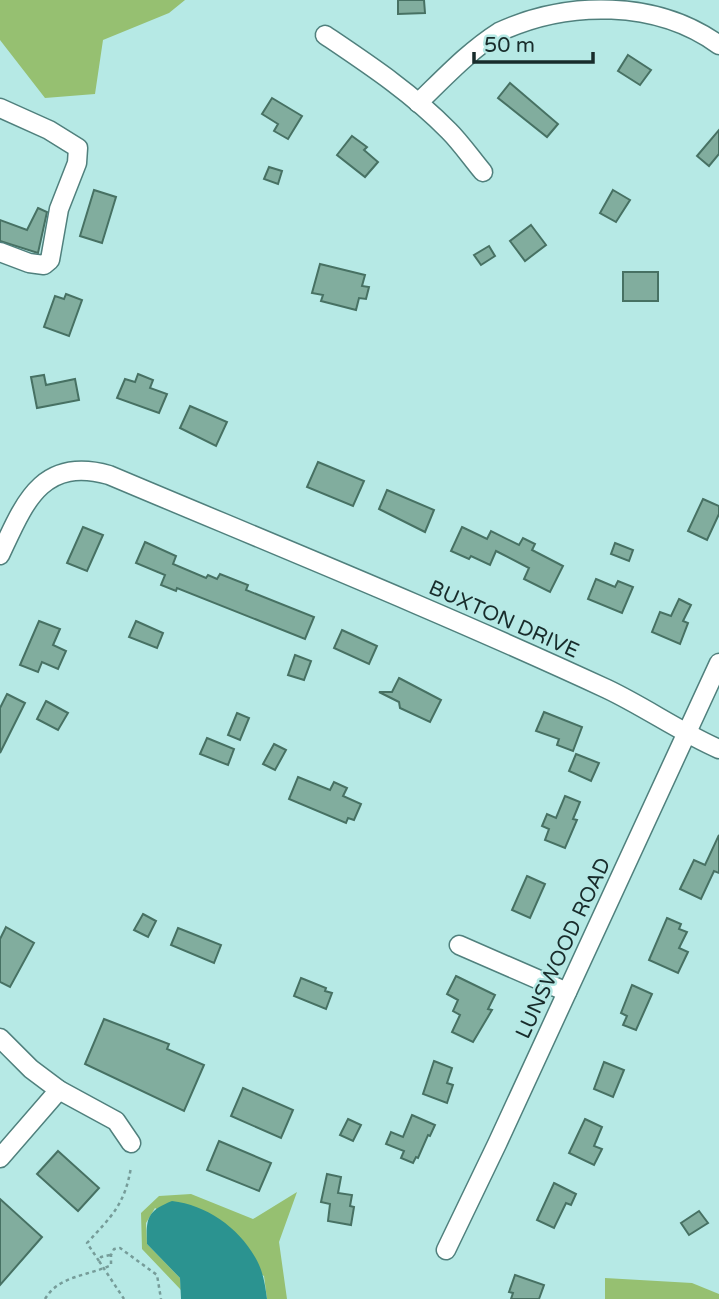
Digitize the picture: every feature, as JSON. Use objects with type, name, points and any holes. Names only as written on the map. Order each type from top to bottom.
[{"type":"street","points":[[418,103],[471,53],[499,32],[525,18],[570,2],[618,1],[644,6],[670,14],[693,26],[719,45]]},
{"type":"street","points":[[325,35],[372,66],[418,103],[449,131],[483,172]]},
{"type":"street","points":[[0,107],[49,130],[78,149],[77,163],[60,209],[50,260],[44,265],[29,263],[0,252]]},
{"type":"street","name":"BUXTON DRIVE","points":[[0,555],[25,502],[48,480],[65,472],[81,470],[109,475],[606,689],[719,749]]},
{"type":"street","name":"LUNSWOOD ROAD","points":[[446,1250],[719,663]]},
{"type":"street","points":[[459,945],[567,992]]},
{"type":"street","points":[[0,1038],[31,1069],[59,1090],[109,1115],[131,1143]]},
{"type":"street","points":[[0,1158],[59,1090]]},
{"type":"path","points":[[124,1299],[87,1243],[113,1214],[127,1189],[131,1167]]},
{"type":"path","points":[[45,1299],[48,1293],[65,1279],[111,1265],[111,1255],[114,1250],[120,1248],[157,1275],[161,1299]]},
{"type":"path","points":[[99,1261],[101,1257],[111,1255]]},
{"type":"green space","points":[[0,0],[185,0],[169,13],[103,40],[95,94],[45,98],[0,40]]},
{"type":"green space","points":[[297,1192],[279,1242],[287,1299],[267,1299],[264,1276],[155,1208],[146,1223],[147,1244],[180,1278],[181,1290],[142,1249],[141,1213],[159,1196],[191,1194],[253,1219]]},
{"type":"green space","points":[[605,1278],[692,1283],[719,1294],[719,1299],[605,1299]]},
{"type":"water","points":[[172,1201],[185,1203],[209,1213],[240,1236],[260,1267],[267,1299],[181,1299],[180,1278],[147,1244],[150,1217],[157,1208]]},
{"type":"building","points":[[398,0],[424,0],[425,13],[398,14]]},
{"type":"building","points":[[628,55],[651,70],[640,85],[618,71]]},
{"type":"building","points":[[510,83],[558,124],[547,137],[498,98]]},
{"type":"building","points":[[272,98],[302,116],[288,139],[274,131],[278,124],[262,114]]},
{"type":"building","points":[[719,130],[719,154],[709,166],[697,156]]},
{"type":"building","points":[[352,136],[367,147],[364,150],[378,162],[365,177],[337,155]]},
{"type":"building","points":[[269,167],[282,171],[278,184],[264,179]]},
{"type":"building","points":[[94,190],[116,197],[102,243],[80,236]]},
{"type":"building","points":[[613,190],[630,200],[616,222],[600,213]]},
{"type":"building","points":[[38,208],[47,212],[38,253],[0,241],[0,220],[27,230]]},
{"type":"building","points":[[531,225],[546,245],[525,261],[510,241]]},
{"type":"building","points":[[489,246],[495,256],[481,265],[474,255]]},
{"type":"building","points":[[320,264],[365,275],[362,286],[369,287],[366,299],[359,298],[356,310],[321,301],[323,295],[312,293]]},
{"type":"building","points":[[623,272],[658,272],[658,301],[623,301]]},
{"type":"building","points":[[66,294],[82,300],[69,336],[44,327],[55,296],[64,299]]},
{"type":"building","points":[[138,374],[153,380],[150,388],[167,394],[159,413],[117,398],[125,379],[135,382]]},
{"type":"building","points":[[44,375],[46,385],[75,379],[79,400],[37,408],[31,377]]},
{"type":"building","points":[[190,406],[227,422],[216,446],[180,428]]},
{"type":"building","points":[[318,462],[364,481],[353,506],[307,487]]},
{"type":"building","points":[[387,490],[434,510],[425,532],[379,509]]},
{"type":"building","points":[[703,499],[719,506],[719,514],[707,540],[688,531]]},
{"type":"building","points":[[83,527],[103,535],[87,571],[67,563]]},
{"type":"building","points":[[462,527],[487,539],[491,531],[519,545],[523,538],[535,544],[532,550],[563,566],[550,592],[524,579],[529,568],[496,551],[490,565],[451,551]]},
{"type":"building","points":[[145,542],[176,556],[173,564],[206,578],[208,575],[217,579],[220,574],[248,585],[246,590],[314,617],[305,639],[177,588],[176,591],[161,585],[165,575],[136,563]]},
{"type":"building","points":[[615,543],[633,550],[629,561],[611,554]]},
{"type":"building","points":[[596,579],[615,587],[618,581],[633,587],[622,613],[588,599]]},
{"type":"building","points":[[679,599],[691,605],[683,621],[688,623],[680,644],[652,632],[660,612],[671,616]]},
{"type":"building","points":[[39,621],[60,629],[53,645],[66,651],[58,669],[42,662],[38,672],[20,665]]},
{"type":"building","points":[[136,621],[163,633],[157,648],[129,637]]},
{"type":"building","points":[[342,630],[377,646],[369,664],[334,648]]},
{"type":"building","points":[[295,655],[311,661],[304,680],[288,675]]},
{"type":"building","points":[[399,678],[441,700],[430,722],[400,708],[399,702],[379,692],[392,692]]},
{"type":"building","points":[[7,694],[25,703],[0,753],[0,708]]},
{"type":"building","points":[[46,701],[68,713],[58,730],[37,719]]},
{"type":"building","points":[[544,712],[582,727],[573,751],[557,745],[559,739],[536,731]]},
{"type":"building","points":[[237,713],[249,718],[240,740],[228,735]]},
{"type":"building","points":[[207,738],[234,749],[228,765],[200,754]]},
{"type":"building","points":[[274,744],[286,750],[275,770],[263,764]]},
{"type":"building","points":[[576,754],[599,763],[591,781],[569,771]]},
{"type":"building","points":[[298,777],[330,790],[334,782],[347,788],[343,796],[361,804],[354,820],[348,818],[346,823],[289,799]]},
{"type":"building","points":[[565,796],[580,802],[573,819],[577,820],[565,848],[545,840],[549,829],[542,826],[547,814],[556,818]]},
{"type":"building","points":[[719,835],[719,873],[714,871],[701,899],[680,889],[694,860],[705,865]]},
{"type":"building","points":[[527,876],[545,884],[530,918],[512,910]]},
{"type":"building","points":[[143,914],[156,921],[148,937],[134,930]]},
{"type":"building","points":[[667,918],[681,924],[679,929],[687,932],[679,948],[688,952],[678,973],[649,960]]},
{"type":"building","points":[[6,927],[34,943],[10,987],[0,982],[0,939]]},
{"type":"building","points":[[178,928],[221,945],[214,963],[171,945]]},
{"type":"building","points":[[456,976],[495,995],[488,1009],[492,1010],[473,1042],[452,1032],[460,1015],[453,1011],[458,1000],[447,994]]},
{"type":"building","points":[[301,978],[332,993],[326,1009],[294,996]]},
{"type":"building","points":[[632,985],[652,994],[636,1030],[623,1025],[627,1016],[621,1013]]},
{"type":"building","points":[[104,1019],[169,1044],[167,1049],[204,1065],[184,1111],[85,1064]]},
{"type":"building","points":[[434,1061],[452,1068],[447,1083],[453,1085],[447,1103],[423,1094]]},
{"type":"building","points":[[604,1062],[624,1070],[613,1097],[594,1089]]},
{"type":"building","points":[[243,1088],[293,1110],[281,1138],[231,1116]]},
{"type":"building","points":[[412,1115],[435,1125],[413,1163],[401,1158],[404,1151],[386,1144],[391,1132],[403,1137]]},
{"type":"building","points":[[348,1119],[361,1125],[353,1141],[340,1135]]},
{"type":"building","points":[[585,1119],[602,1127],[594,1146],[602,1149],[594,1165],[569,1153]]},
{"type":"building","points":[[219,1141],[271,1163],[259,1191],[207,1170]]},
{"type":"building","points":[[58,1151],[99,1188],[78,1211],[37,1174]]},
{"type":"building","points":[[327,1174],[341,1177],[338,1193],[352,1195],[350,1206],[354,1207],[351,1225],[328,1221],[330,1204],[321,1202]]},
{"type":"building","points":[[554,1183],[576,1194],[571,1205],[566,1203],[554,1228],[537,1220]]},
{"type":"building","points":[[0,1199],[42,1237],[0,1285]]},
{"type":"building","points":[[699,1211],[708,1223],[689,1235],[681,1223]]},
{"type":"building","points":[[515,1275],[544,1285],[539,1299],[511,1299],[513,1293],[509,1292]]}]
